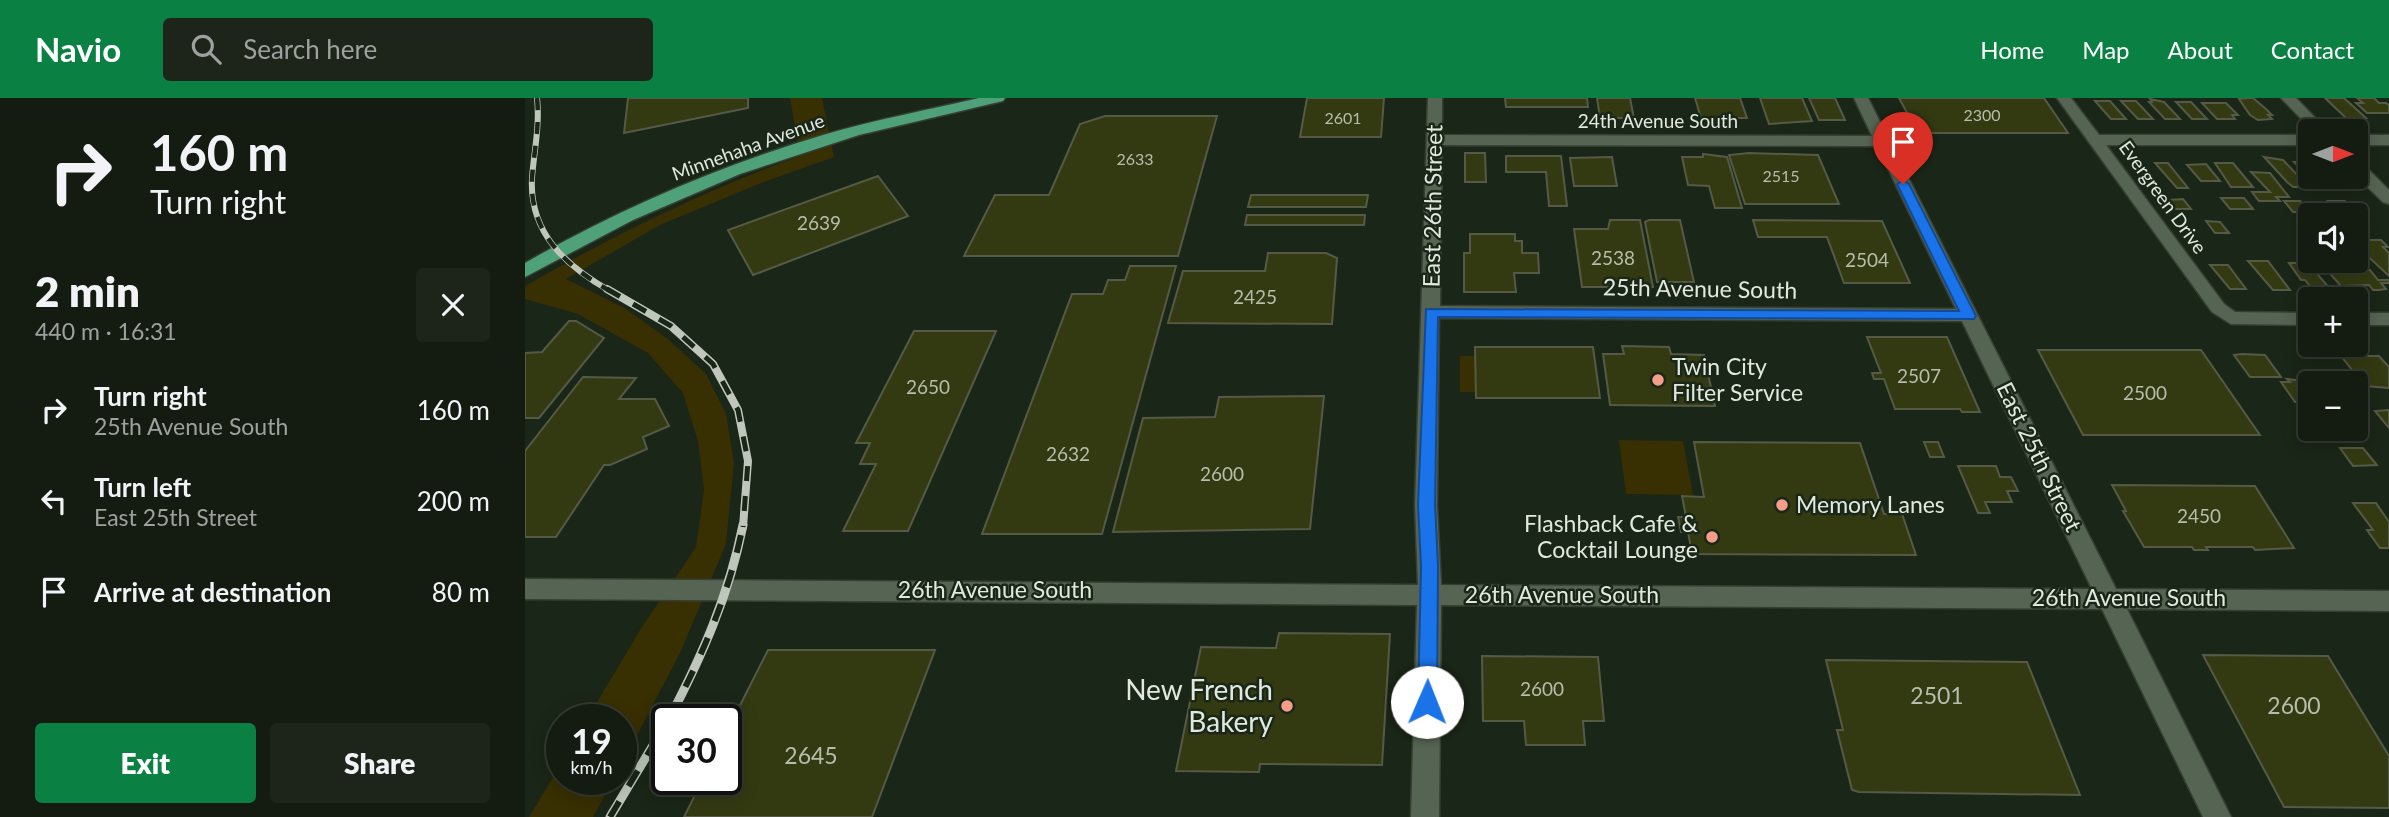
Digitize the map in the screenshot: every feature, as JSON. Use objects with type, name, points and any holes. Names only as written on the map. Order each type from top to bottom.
[{"type":"main road","name":"Minnehaha Avenue","points":[[525,271],[635,213],[776,155],[849,133],[998,98]]},
{"type":"street","name":"East 26th Street","points":[[1425,817],[1429,594],[1426,505],[1436,98]]},
{"type":"street","name":"East 25th Street","points":[[1861,98],[2217,817]]},
{"type":"street","name":"Evergreen Drive","points":[[2064,98],[2218,308],[2231,318],[2298,319]]},
{"type":"street","points":[[2288,98],[2309,119]]},
{"type":"street","name":"24th Avenue South","points":[[1435,140],[1882,141]]},
{"type":"street","points":[[2095,140],[2298,140]]},
{"type":"street","points":[[2368,140],[2389,140]]},
{"type":"street","points":[[2368,178],[2389,199]]},
{"type":"street","name":"25th Avenue South","points":[[1431,312],[1969,316]]},
{"type":"street","points":[[2368,319],[2389,319]]},
{"type":"street","name":"26th Avenue South","points":[[525,589],[2389,601]]},
{"type":"shaded area","points":[[790,98],[822,98],[834,157],[761,183],[660,225],[566,279],[626,309],[668,339],[706,374],[726,414],[734,463],[726,544],[680,653],[651,704],[637,735],[637,704],[596,704],[640,630],[696,547],[704,490],[698,441],[683,393],[648,353],[578,314],[525,299],[525,286],[659,215],[800,156]]},
{"type":"shaded area","points":[[1460,356],[1476,356],[1476,392],[1460,392]]},
{"type":"shaded area","points":[[1619,440],[1683,441],[1693,495],[1626,494]]},
{"type":"shaded area","points":[[546,789],[546,795],[605,795],[593,817],[529,817]]},
{"type":"building","points":[[628,98],[748,98],[748,108],[624,133]]},
{"type":"building","points":[[1307,98],[1384,98],[1381,137],[1300,137]]},
{"type":"building","points":[[1505,98],[1587,98],[1588,107],[1506,107]]},
{"type":"building","points":[[1597,98],[1630,98],[1634,118],[1600,118]]},
{"type":"building","points":[[1695,98],[1740,98],[1747,118],[1701,118]]},
{"type":"building","points":[[1760,98],[1802,98],[1812,121],[1769,124]]},
{"type":"building","points":[[1809,98],[1835,98],[1845,120],[1819,120]]},
{"type":"building","points":[[1899,98],[2044,98],[2068,133],[1918,133]]},
{"type":"building","points":[[2253,98],[2272,115],[2268,115],[2272,119],[2258,120],[2250,115],[2239,99]]},
{"type":"building","points":[[2325,98],[2344,98],[2366,118],[2346,118]]},
{"type":"building","points":[[2357,98],[2374,98],[2379,103],[2386,103],[2389,105],[2389,113],[2367,113],[2356,103],[2363,103]]},
{"type":"building","points":[[2150,99],[2164,102],[2180,119],[2165,119],[2149,102],[2152,102]]},
{"type":"building","points":[[2095,101],[2110,101],[2126,119],[2111,119]]},
{"type":"building","points":[[2121,101],[2136,101],[2153,119],[2138,119]]},
{"type":"building","points":[[2176,102],[2191,102],[2207,119],[2192,119]]},
{"type":"building","points":[[2202,103],[2226,103],[2238,115],[2232,115],[2235,119],[2217,119]]},
{"type":"building","points":[[1105,116],[1217,116],[1178,256],[964,256],[995,195],[1049,195],[1080,124]]},
{"type":"building","points":[[1465,153],[1485,153],[1486,182],[1465,182]]},
{"type":"building","points":[[1703,154],[1727,157],[1742,208],[1715,208],[1709,186],[1688,185],[1682,157],[1703,157]]},
{"type":"building","points":[[1729,155],[1818,155],[1839,204],[1745,204]]},
{"type":"building","points":[[1506,156],[1561,156],[1567,206],[1549,206],[1546,172],[1506,172]]},
{"type":"building","points":[[1612,157],[1617,186],[1574,186],[1570,158]]},
{"type":"building","points":[[2264,157],[2283,160],[2298,176],[2298,187],[2287,182]]},
{"type":"building","points":[[2155,163],[2168,163],[2188,188],[2177,188]]},
{"type":"building","points":[[2215,163],[2233,163],[2253,187],[2231,187]]},
{"type":"building","points":[[2206,164],[2220,181],[2201,181],[2187,165]]},
{"type":"building","points":[[2251,172],[2270,173],[2289,197],[2276,197],[2280,201],[2259,201],[2252,192],[2270,192]]},
{"type":"building","points":[[878,176],[908,216],[753,275],[728,230]]},
{"type":"building","points":[[1251,195],[1368,195],[1366,207],[1248,207]]},
{"type":"building","points":[[2221,198],[2244,198],[2253,209],[2230,209]]},
{"type":"building","points":[[2183,199],[2191,209],[2175,209],[2167,200]]},
{"type":"building","points":[[2284,201],[2302,203],[2298,203],[2298,212],[2293,212]]},
{"type":"building","points":[[2328,201],[2347,203],[2330,203]]},
{"type":"building","points":[[1247,215],[1365,215],[1364,225],[1245,225]]},
{"type":"building","points":[[1610,220],[1640,220],[1653,287],[1582,287],[1574,229],[1608,229]]},
{"type":"building","points":[[1680,220],[1694,282],[1657,282],[1645,222]]},
{"type":"building","points":[[1753,220],[1882,221],[1910,283],[1844,283],[1827,237],[1758,237]]},
{"type":"building","points":[[2206,221],[2220,222],[2229,233],[2215,233]]},
{"type":"building","points":[[1470,234],[1515,234],[1515,241],[1522,241],[1522,253],[1538,253],[1539,273],[1514,273],[1516,292],[1464,292],[1464,253],[1470,253]]},
{"type":"building","points":[[2368,240],[2381,240],[2388,247],[2383,247],[2389,253],[2389,276],[2368,256]]},
{"type":"building","points":[[1268,253],[1326,253],[1337,258],[1332,324],[1168,323],[1183,271],[1265,271]]},
{"type":"building","points":[[2248,261],[2268,261],[2290,290],[2273,290]]},
{"type":"building","points":[[2289,263],[2298,263],[2298,273],[2317,273],[2328,287],[2311,287],[2305,280],[2301,280]]},
{"type":"building","points":[[2210,265],[2228,265],[2246,289],[2230,289]]},
{"type":"building","points":[[1130,266],[1176,266],[1102,534],[982,534],[1072,294],[1103,294],[1108,280],[1125,280]]},
{"type":"building","points":[[2370,270],[2378,280],[2389,280],[2389,283],[2381,283],[2386,289],[2379,290],[2373,290],[2369,285],[2341,286],[2329,273],[2368,273]]},
{"type":"building","points":[[569,321],[576,321],[604,338],[539,418],[525,418],[525,353],[542,352]]},
{"type":"building","points":[[914,331],[996,331],[908,531],[843,531],[876,464],[860,464],[870,443],[856,443]]},
{"type":"building","points":[[1867,337],[1947,337],[1980,412],[1962,412],[1960,409],[1895,409],[1884,379],[1874,379],[1872,373],[1881,373]]},
{"type":"building","name":"Twin City Filter Service","points":[[1622,346],[1669,347],[1671,354],[1704,355],[1715,406],[1610,405],[1603,354],[1624,354]]},
{"type":"building","points":[[1475,347],[1593,347],[1600,398],[1476,398]]},
{"type":"building","points":[[2038,350],[2201,350],[2260,435],[2083,435]]},
{"type":"building","points":[[2234,355],[2265,355],[2281,377],[2250,377]]},
{"type":"building","points":[[2379,356],[2389,367],[2389,388],[2368,386],[2368,371],[2353,371],[2342,357]]},
{"type":"building","points":[[583,377],[636,378],[619,399],[655,399],[669,426],[643,437],[647,449],[604,465],[556,537],[525,537],[525,451]]},
{"type":"building","points":[[2287,379],[2298,380],[2298,402],[2295,402],[2281,382],[2290,382]]},
{"type":"building","points":[[1324,396],[1310,529],[1113,532],[1143,418],[1215,417],[1219,397]]},
{"type":"building","points":[[2389,410],[2389,428],[2375,411]]},
{"type":"building","name":"Memory Lanes","points":[[1694,442],[1860,443],[1884,514],[1902,514],[1916,555],[1692,554],[1688,532],[1681,532],[1678,517],[1686,517],[1682,496],[1704,497]]},
{"type":"building","points":[[1924,442],[1938,442],[1944,457],[1930,457]]},
{"type":"building","points":[[2340,448],[2363,448],[2377,465],[2353,466]]},
{"type":"building","points":[[1958,466],[1996,466],[2000,477],[2011,477],[2018,491],[2007,491],[2012,502],[1985,502],[1990,513],[1978,513]]},
{"type":"building","points":[[2112,485],[2255,486],[2294,548],[2255,550],[2253,547],[2206,547],[2208,550],[2194,550],[2192,547],[2144,547],[2123,511],[2126,511]]},
{"type":"building","points":[[2353,503],[2376,503],[2389,522],[2389,548],[2380,548],[2367,530],[2373,530]]},
{"type":"building","name":"New French Bakery","points":[[1279,633],[1390,634],[1382,765],[1260,764],[1259,772],[1176,771],[1201,647],[1276,648]]},
{"type":"building","points":[[768,650],[935,650],[872,817],[684,817],[695,795],[742,795],[741,704]]},
{"type":"building","points":[[2203,655],[2328,656],[2389,756],[2389,808],[2284,807]]},
{"type":"building","points":[[1482,656],[1598,657],[1604,721],[1583,721],[1585,745],[1526,745],[1524,721],[1483,721]]},
{"type":"building","points":[[1826,660],[2027,662],[2080,795],[1852,790],[1837,730],[1843,730]]},
{"type":"railway","points":[[537,98],[532,178],[537,215],[553,246],[565,259],[610,291]]},
{"type":"railway","points":[[607,289],[671,326],[713,364],[738,410],[748,461],[743,527]]},
{"type":"railway","points":[[677,704],[722,601],[743,525]]},
{"type":"railway","points":[[610,817],[651,749]]},
{"type":"place","name":"Twin City Filter Service","points":[[1658,380]]},
{"type":"place","name":"Memory Lanes","points":[[1782,505]]},
{"type":"place","name":"Flashback Cafe & Cocktail Lounge","points":[[1712,537]]},
{"type":"place","name":"New French Bakery","points":[[1287,706]]},
{"type":"route","points":[[1427,702],[1430,566],[1426,505],[1431,312],[1969,316],[1903,184]]}]
